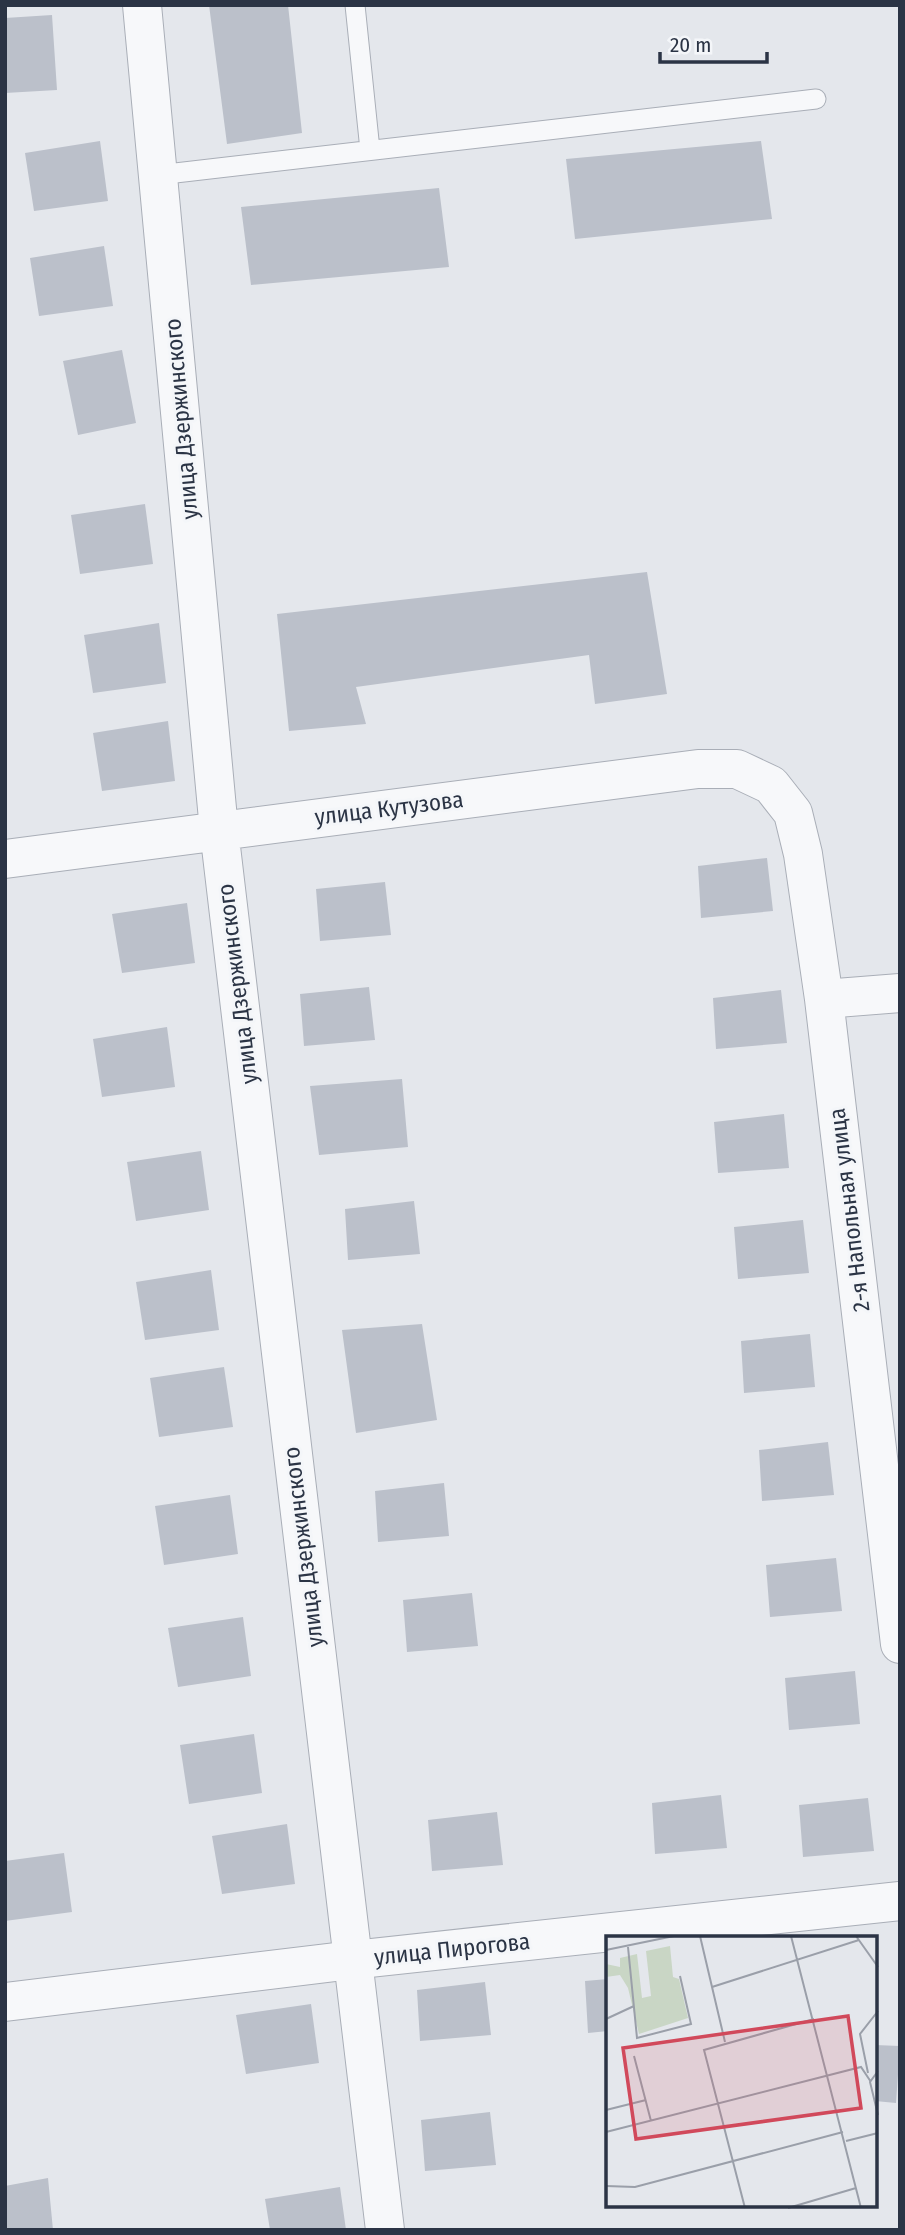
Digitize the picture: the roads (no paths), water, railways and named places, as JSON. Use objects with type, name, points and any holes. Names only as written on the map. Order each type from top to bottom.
[{"type":"street","name":"улица Дзержинского","points":[[142,5],[219,830],[386,2230]]},
{"type":"street","name":"улица Кутузова","points":[[5,859],[698,769],[737,769],[771,785]]},
{"type":"street","name":"2-я Напольная улица","points":[[771,785],[793,813],[803,854],[824,999],[900,1644]]},
{"type":"street","points":[[824,999],[900,993]]},
{"type":"street","name":"улица Пирогова","points":[[5,2002],[352,1960],[900,1900]]},
{"type":"lane","points":[[355,5],[370,150]]},
{"type":"lane","points":[[158,175],[816,99]]}]
